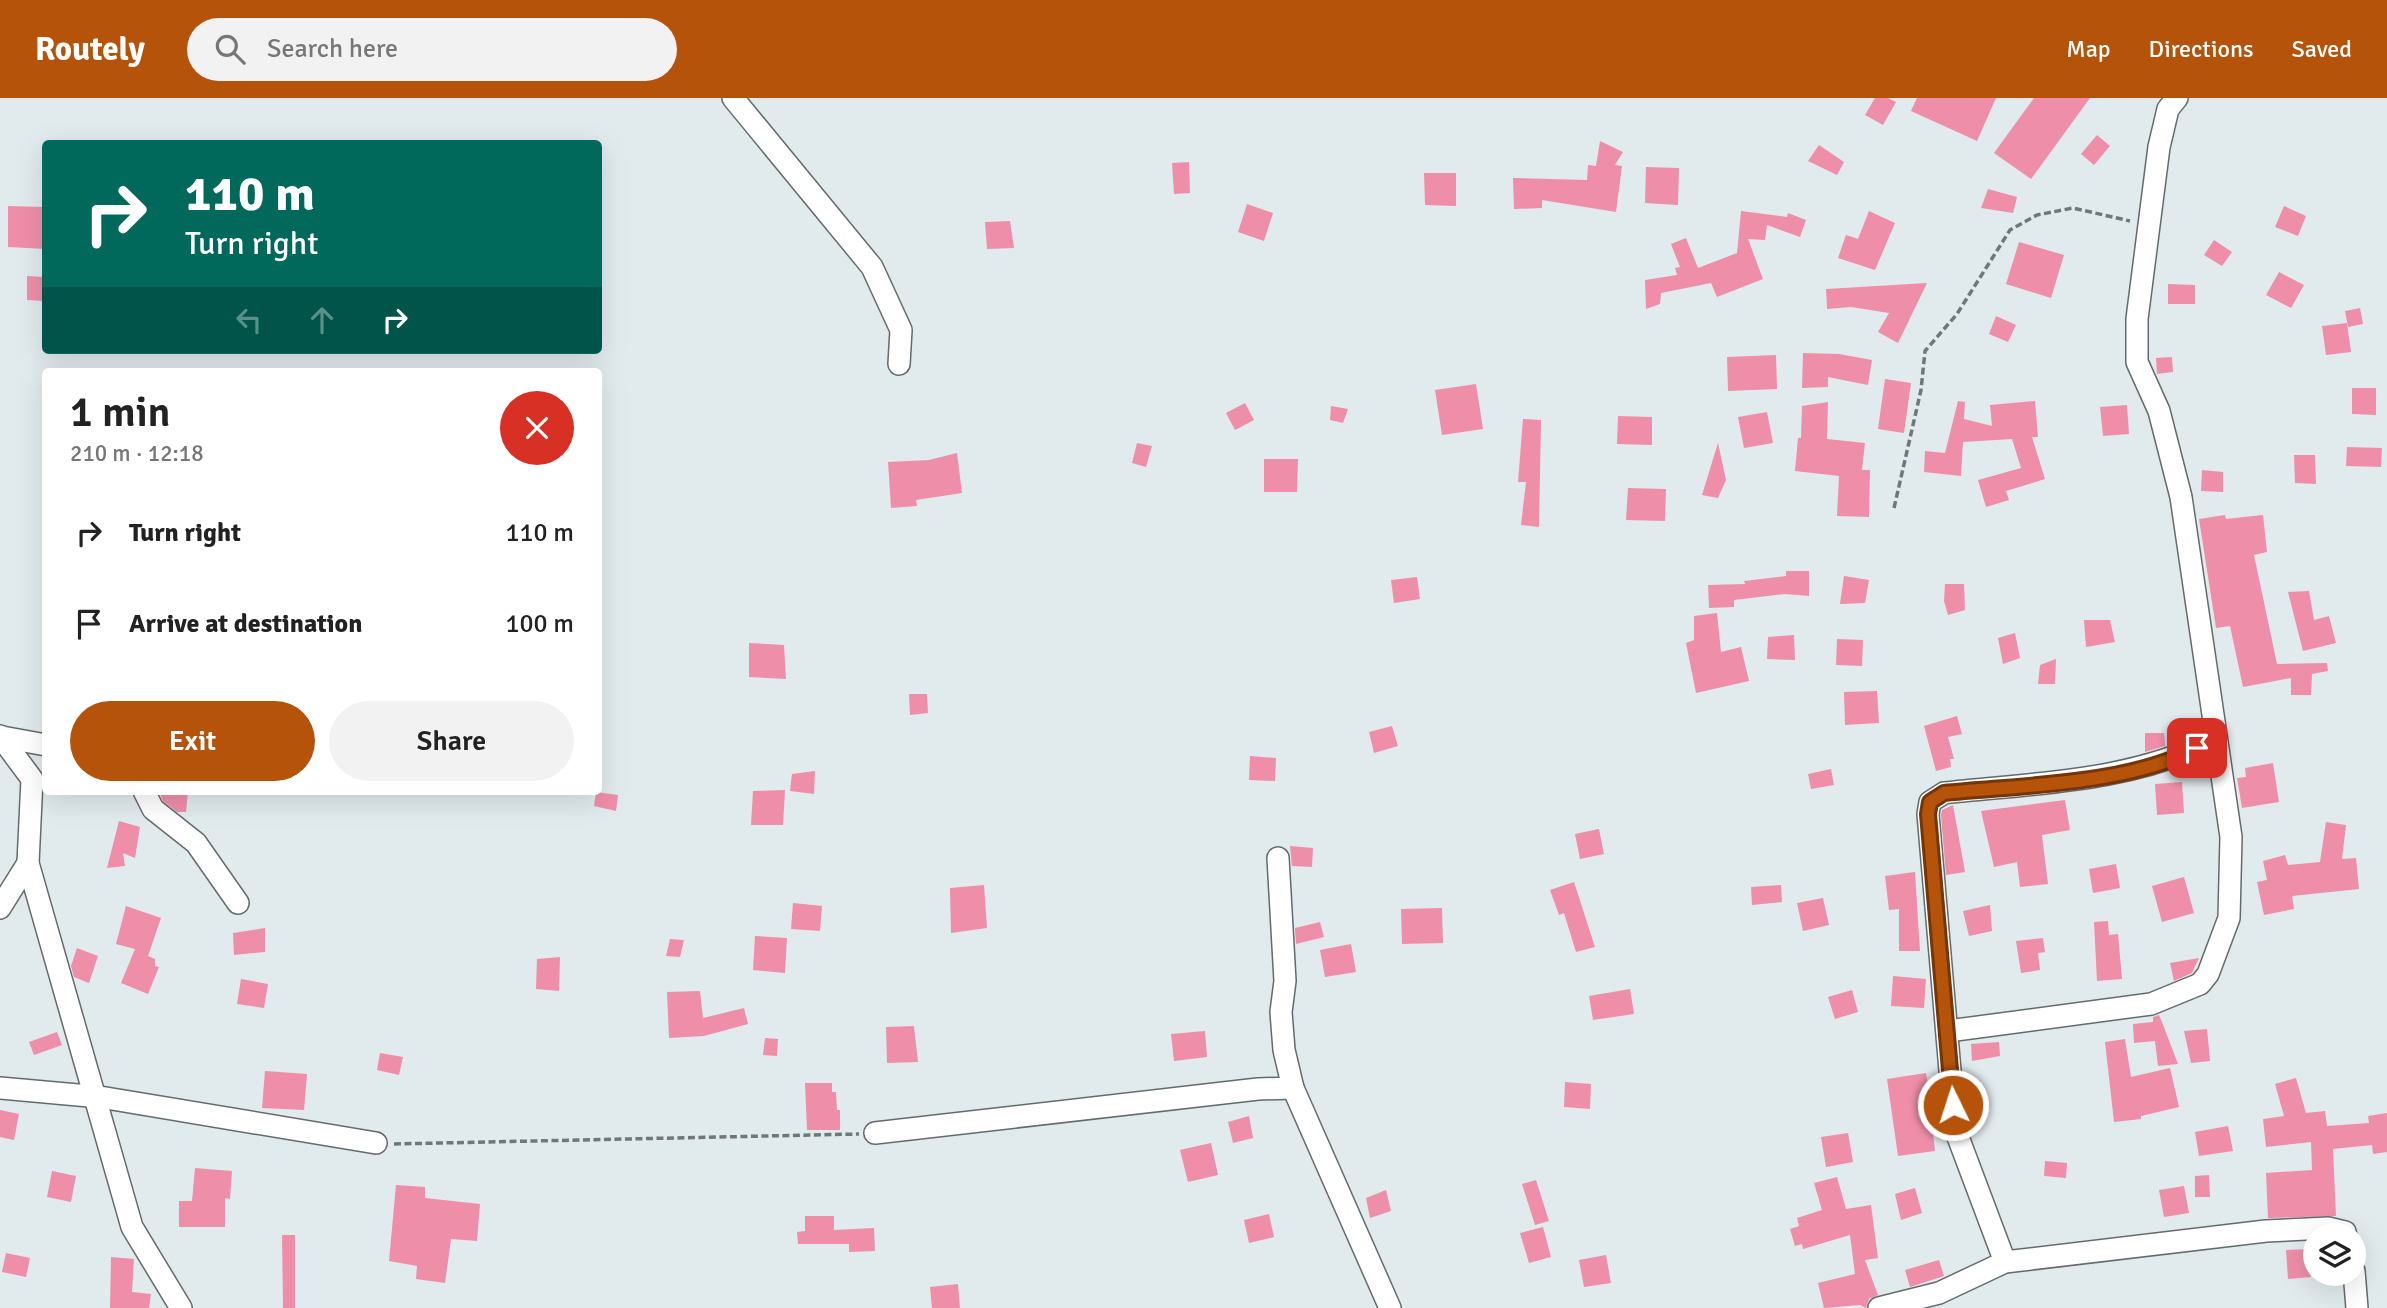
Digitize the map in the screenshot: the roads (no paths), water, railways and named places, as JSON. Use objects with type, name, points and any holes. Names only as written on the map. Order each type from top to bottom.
[{"type":"street","points":[[733,98],[872,267],[901,330],[900,364]]},
{"type":"street","points":[[1948,1031],[2151,1004],[2200,984],[2208,974],[2229,918],[2231,837],[2181,497],[2159,411],[2137,362],[2137,319],[2159,147],[2168,109],[2177,98]]},
{"type":"street","points":[[1,736],[42,744]]},
{"type":"street","points":[[1,736],[32,779],[28,863],[132,1227],[181,1308]]},
{"type":"street","points":[[2005,1262],[1955,1129],[1928,814],[1930,802],[1944,793],[2105,776],[2179,758],[2215,739]]},
{"type":"street","points":[[146,795],[153,809],[196,843],[238,903]]},
{"type":"street","points":[[1278,858],[1285,981],[1281,1012],[1284,1050],[1293,1088],[1390,1308]]},
{"type":"street","points":[[0,908],[28,863]]},
{"type":"street","points":[[0,1088],[95,1097],[376,1143]]},
{"type":"street","points":[[875,1133],[1258,1089],[1293,1088]]},
{"type":"street","points":[[1879,1308],[1939,1293],[2005,1262],[2266,1231],[2303,1229]]},
{"type":"street","points":[[2355,1286],[2357,1308]]}]
